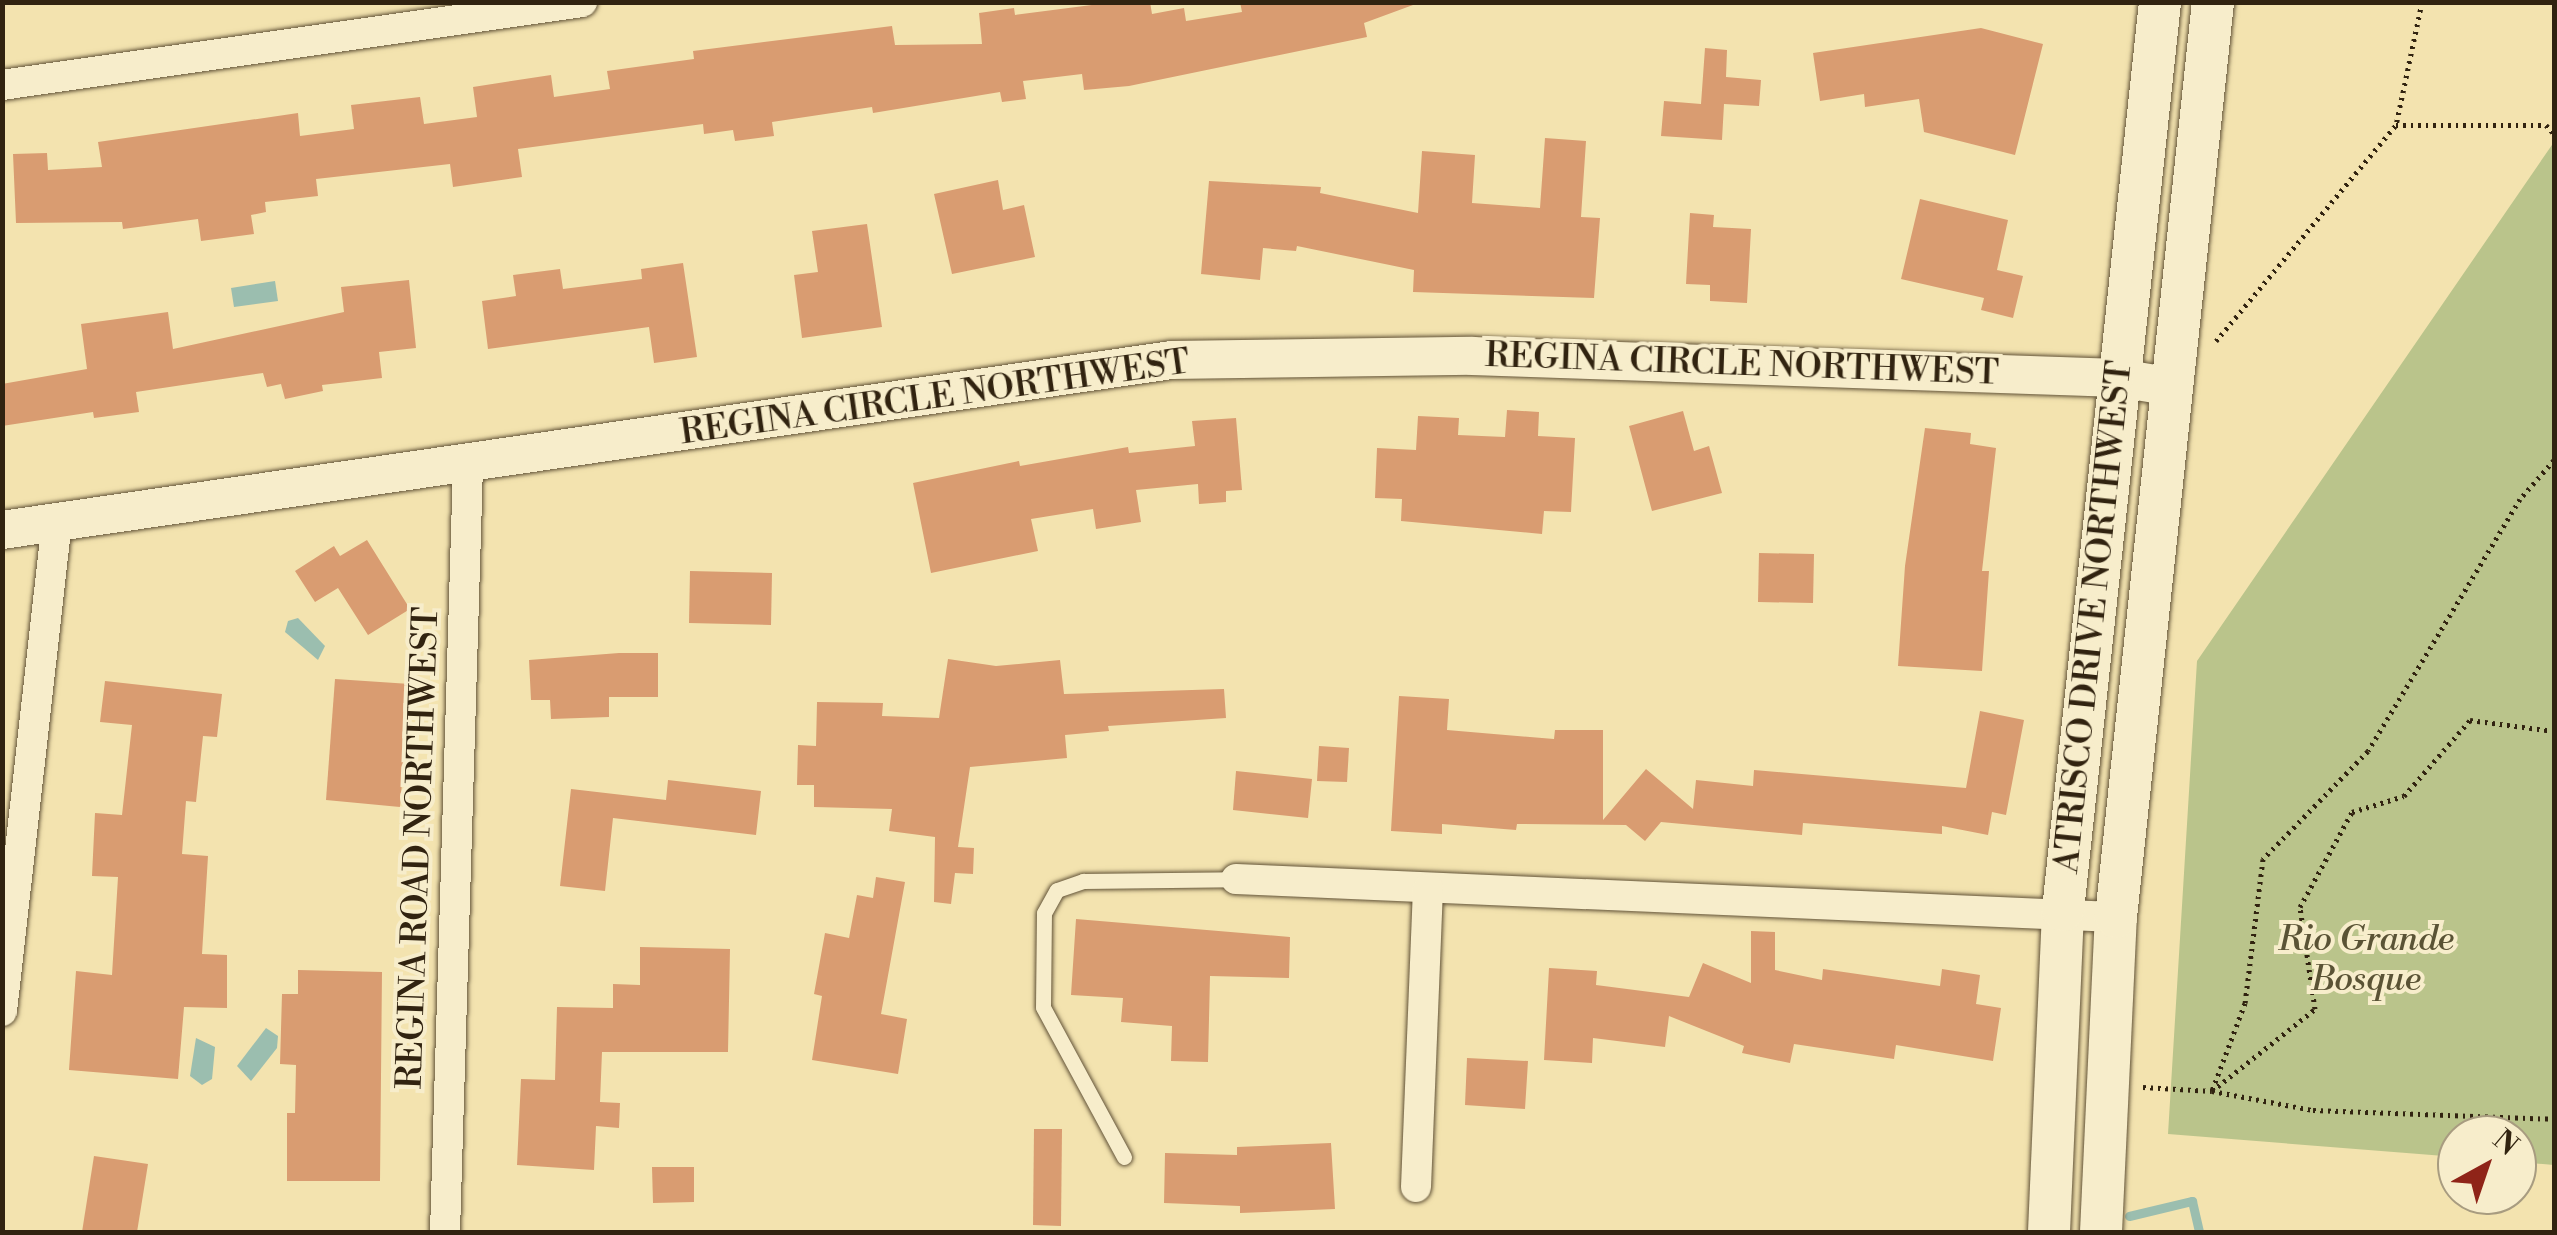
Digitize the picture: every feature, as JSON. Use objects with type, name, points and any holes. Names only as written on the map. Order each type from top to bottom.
[{"type":"main road","name":"ATRISCO DRIVE NORTHWEST","points":[[2049,1232],[2063,910],[2160,2]]},
{"type":"main road","name":"ATRISCO DRIVE NORTHWEST","points":[[2101,1232],[2116,916],[2212,2]]},
{"type":"street","points":[[2,85],[582,2]]},
{"type":"street","name":"REGINA CIRCLE NORTHWEST","points":[[2,530],[468,466],[1172,360],[1472,356],[2119,378],[2173,387]]},
{"type":"street","name":"REGINA ROAD NORTHWEST","points":[[444,1232],[468,466]]},
{"type":"street","points":[[2,1011],[57,520]]},
{"type":"street","points":[[1236,879],[2063,910],[2116,916]]},
{"type":"street","points":[[1416,1187],[1428,889]]},
{"type":"lane","points":[[1124,1157],[1091,1086],[1043,1006],[1044,912],[1057,890],[1083,882],[1236,879]]},
{"type":"path","points":[[2212,345],[2396,125],[2422,2]]},
{"type":"path","points":[[2396,125],[2546,125],[2554,134]]},
{"type":"path","points":[[2212,1091],[2246,1003],[2263,859],[2368,751],[2520,500],[2554,460]]},
{"type":"path","points":[[2212,1091],[2315,1009],[2300,907],[2352,812],[2404,796],[2470,720],[2554,730]]},
{"type":"path","points":[[2130,1086],[2212,1091],[2313,1110],[2554,1119]]},
{"type":"green space","name":"Rio Grande Bosque","points":[[2554,142],[2554,1165],[2537,1164],[2537,1115],[2437,1115],[2437,1155],[2168,1134],[2197,661]]},
{"type":"shaded area","points":[[275,281],[278,301],[234,307],[231,288]]},
{"type":"shaded area","points":[[298,618],[325,646],[318,660],[285,632],[288,621]]},
{"type":"shaded area","points":[[266,1028],[278,1036],[277,1048],[251,1081],[237,1066]]},
{"type":"shaded area","points":[[196,1038],[215,1047],[212,1079],[202,1085],[190,1076]]},
{"type":"building","points":[[1115,2],[1150,2],[1152,14],[1184,8],[1186,21],[1242,12],[1240,2],[1413,5],[1364,23],[1367,37],[1129,86],[1084,90],[1082,74],[1023,81],[1026,99],[1002,102],[1000,92],[873,113],[872,107],[772,122],[774,136],[735,141],[733,130],[704,134],[703,124],[518,149],[522,177],[453,187],[450,164],[316,179],[318,196],[265,202],[266,212],[251,215],[254,234],[201,241],[198,219],[123,229],[122,222],[16,223],[13,154],[47,153],[48,170],[102,167],[98,142],[298,113],[300,136],[354,129],[351,105],[420,97],[424,124],[477,117],[473,87],[551,75],[554,97],[610,89],[607,71],[694,59],[693,51],[892,26],[895,45],[982,44],[979,13],[1014,8],[1015,15]]},
{"type":"building","points":[[1981,28],[2043,44],[2015,155],[1924,132],[1919,99],[1865,107],[1864,94],[1820,101],[1813,53]]},
{"type":"building","points":[[1705,48],[1727,50],[1726,77],[1761,80],[1759,106],[1724,104],[1722,140],[1661,136],[1664,101],[1701,104]]},
{"type":"building","points":[[1545,138],[1586,141],[1581,217],[1600,218],[1594,298],[1413,292],[1414,270],[1297,246],[1296,251],[1263,248],[1260,280],[1201,274],[1209,181],[1321,187],[1320,193],[1418,213],[1422,151],[1475,155],[1472,203],[1540,208]]},
{"type":"building","points":[[998,180],[1003,210],[1024,205],[1035,257],[952,274],[934,194]]},
{"type":"building","points":[[1920,199],[2008,220],[1997,270],[2023,276],[2013,318],[1981,310],[1984,298],[1901,279]]},
{"type":"building","points":[[1690,213],[1714,215],[1713,227],[1751,229],[1747,303],[1710,301],[1710,285],[1686,284]]},
{"type":"building","points":[[867,224],[882,327],[802,338],[794,275],[818,272],[812,231]]},
{"type":"building","points":[[683,263],[697,357],[654,363],[649,327],[488,349],[482,301],[516,296],[513,275],[560,269],[563,289],[642,279],[641,269]]},
{"type":"building","points":[[409,280],[416,348],[379,352],[382,378],[322,385],[323,391],[285,399],[281,384],[267,387],[263,373],[136,392],[139,412],[94,418],[93,412],[2,426],[2,384],[87,369],[81,324],[168,312],[173,349],[344,312],[341,287]]},
{"type":"building","points":[[1507,410],[1539,412],[1538,436],[1575,438],[1571,512],[1544,511],[1542,534],[1401,521],[1402,499],[1375,498],[1377,448],[1416,450],[1418,416],[1459,418],[1458,435],[1505,437]]},
{"type":"building","points":[[1683,411],[1694,451],[1709,446],[1722,493],[1652,511],[1629,426]]},
{"type":"building","points":[[1236,418],[1242,490],[1226,491],[1226,502],[1199,504],[1198,484],[1136,490],[1141,522],[1096,529],[1093,509],[1031,519],[1038,551],[931,573],[913,483],[1019,461],[1020,466],[1128,447],[1129,453],[1195,446],[1192,421]]},
{"type":"building","points":[[1925,428],[1971,433],[1970,444],[1996,448],[1982,571],[1989,571],[1982,671],[1898,666],[1905,566]]},
{"type":"building","points":[[367,540],[410,609],[368,635],[338,588],[315,602],[295,571],[334,546],[340,556]]},
{"type":"building","points":[[1759,553],[1814,554],[1813,603],[1758,602]]},
{"type":"building","points":[[690,571],[772,573],[771,625],[689,623]]},
{"type":"building","points":[[658,653],[658,697],[609,697],[609,717],[551,719],[550,700],[531,700],[529,660]]},
{"type":"building","points":[[948,659],[996,666],[1060,660],[1064,694],[1224,689],[1226,718],[1108,726],[1109,731],[1065,735],[1067,758],[970,767],[958,847],[974,848],[973,874],[955,873],[951,904],[934,902],[935,837],[889,831],[892,809],[814,807],[814,785],[797,785],[798,745],[816,746],[817,702],[883,703],[882,716],[939,718]]},
{"type":"building","points":[[335,679],[410,684],[400,807],[326,800]]},
{"type":"building","points":[[105,681],[222,694],[217,737],[203,736],[196,802],[186,801],[182,854],[208,856],[202,954],[227,955],[227,1008],[184,1007],[178,1079],[69,1070],[76,971],[112,975],[118,877],[92,876],[95,813],[122,815],[132,725],[100,722]]},
{"type":"building","points":[[1399,696],[1449,699],[1447,730],[1554,739],[1555,730],[1603,730],[1603,820],[1646,769],[1693,809],[1696,780],[1753,786],[1754,770],[1966,788],[1980,711],[2024,720],[2006,815],[1992,812],[1988,835],[1942,826],[1942,834],[1803,823],[1802,835],[1661,822],[1645,841],[1626,825],[1517,824],[1516,830],[1442,824],[1442,834],[1391,831]]},
{"type":"building","points":[[1319,746],[1349,748],[1347,782],[1317,781]]},
{"type":"building","points":[[1236,771],[1312,779],[1308,818],[1233,810]]},
{"type":"building","points":[[668,780],[761,791],[756,835],[613,818],[605,891],[560,886],[571,789],[666,800]]},
{"type":"building","points":[[876,877],[905,882],[881,1014],[907,1019],[898,1074],[812,1060],[822,996],[814,994],[825,933],[849,938],[857,895],[873,898]]},
{"type":"building","points":[[1076,919],[1290,937],[1289,978],[1210,976],[1208,1062],[1171,1061],[1172,1026],[1121,1022],[1123,998],[1071,995]]},
{"type":"building","points":[[1751,931],[1775,932],[1775,970],[1822,980],[1823,969],[1940,986],[1942,969],[1980,975],[1976,1004],[2001,1008],[1993,1061],[1896,1045],[1894,1059],[1794,1044],[1790,1063],[1742,1053],[1744,1046],[1669,1016],[1665,1047],[1593,1038],[1592,1063],[1544,1060],[1549,968],[1597,971],[1596,985],[1689,997],[1703,963],[1751,983]]},
{"type":"building","points":[[640,947],[730,949],[728,1052],[602,1052],[600,1102],[620,1103],[619,1128],[596,1126],[594,1170],[517,1165],[521,1079],[555,1080],[557,1007],[613,1008],[613,984],[640,985]]},
{"type":"building","points":[[298,970],[382,972],[380,1181],[287,1181],[287,1113],[295,1113],[296,1065],[280,1064],[282,994],[298,994]]},
{"type":"building","points":[[1467,1058],[1528,1061],[1525,1109],[1465,1105]]},
{"type":"building","points":[[1034,1129],[1062,1129],[1061,1226],[1033,1225]]},
{"type":"building","points":[[1331,1143],[1335,1209],[1240,1213],[1240,1206],[1164,1203],[1165,1153],[1237,1155],[1237,1147]]},
{"type":"building","points":[[94,1156],[148,1164],[137,1232],[82,1232]]},
{"type":"building","points":[[652,1167],[694,1167],[694,1202],[653,1203]]},
{"type":"waterway","points":[[2129,1216],[2192,1201],[2199,1232]]}]
